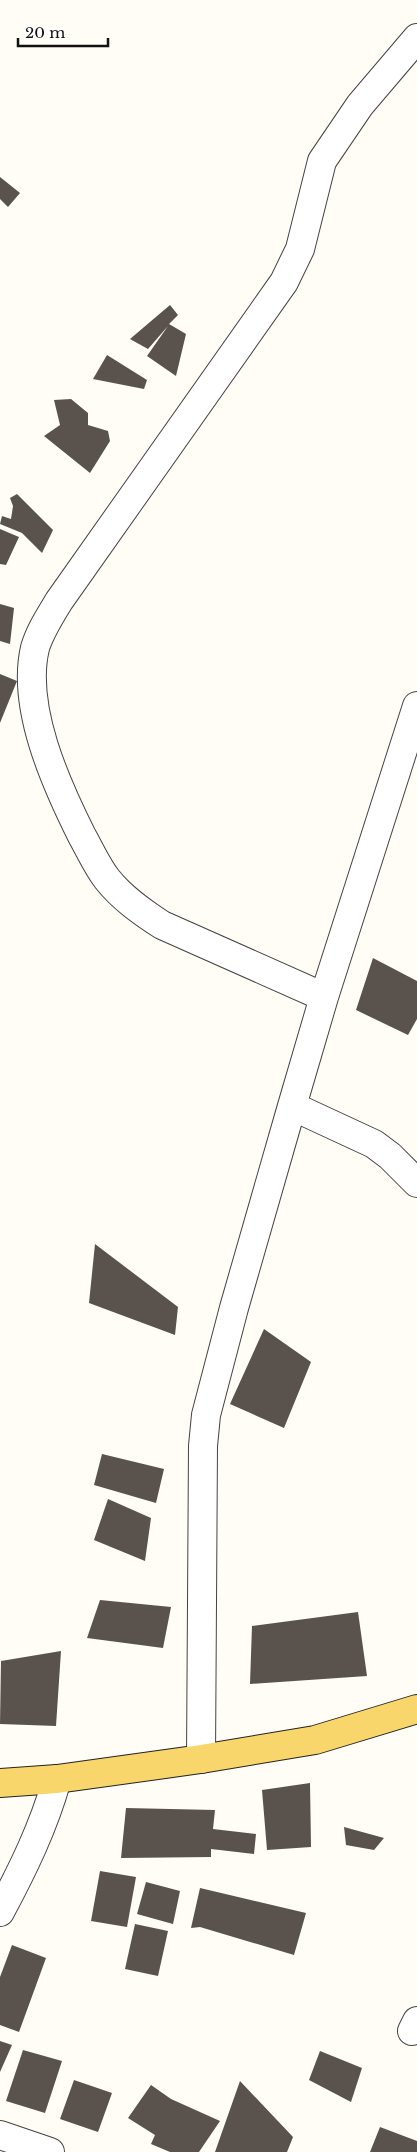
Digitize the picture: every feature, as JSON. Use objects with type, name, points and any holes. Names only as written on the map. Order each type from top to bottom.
[{"type":"main road","points":[[0,1783],[57,1778],[202,1759],[315,1740],[417,1709]]},
{"type":"street","points":[[324,998],[162,925],[140,911],[106,879],[78,828],[57,782],[35,708],[32,668],[40,632],[59,601],[288,274],[300,249],[322,161],[360,105],[417,38]]},
{"type":"street","points":[[202,1759],[204,1446],[206,1415],[234,1308],[324,998],[417,706]]},
{"type":"street","points":[[292,1106],[374,1144],[390,1156],[417,1182]]},
{"type":"street","points":[[0,1912],[29,1857],[50,1806],[57,1778]]},
{"type":"street","points":[[0,2136],[50,2152]]},
{"type":"building","points":[[0,177],[20,193],[8,207],[0,199]]},
{"type":"building","points":[[170,305],[178,315],[169,324],[186,334],[176,376],[147,356],[168,326],[148,349],[130,339]]},
{"type":"building","points":[[107,355],[147,380],[144,389],[93,379]]},
{"type":"building","points":[[71,399],[88,413],[88,425],[108,431],[110,441],[90,473],[44,436],[60,425],[54,400]]},
{"type":"building","points":[[17,494],[53,530],[42,553],[22,533],[0,524],[2,516],[11,519],[13,506],[10,498]]},
{"type":"building","points":[[0,529],[19,537],[6,565],[0,564]]},
{"type":"building","points":[[0,604],[14,608],[10,644],[0,641]]},
{"type":"building","points":[[0,674],[17,681],[0,723]]},
{"type":"building","points":[[373,958],[417,981],[417,1019],[408,1035],[356,1010]]},
{"type":"building","points":[[95,1244],[178,1307],[175,1335],[89,1303]]},
{"type":"building","points":[[264,1329],[311,1362],[284,1428],[230,1404]]},
{"type":"building","points":[[102,1454],[164,1469],[156,1503],[94,1485]]},
{"type":"building","points":[[108,1499],[151,1518],[145,1561],[94,1540]]},
{"type":"building","points":[[100,1600],[171,1607],[163,1648],[87,1638]]},
{"type":"building","points":[[358,1612],[367,1676],[250,1684],[252,1626]]},
{"type":"building","points":[[61,1651],[56,1726],[0,1724],[1,1661]]},
{"type":"building","points":[[310,1783],[311,1847],[267,1850],[262,1790]]},
{"type":"building","points":[[126,1808],[215,1810],[213,1829],[256,1834],[254,1854],[211,1849],[211,1857],[121,1858]]},
{"type":"building","points":[[344,1827],[384,1838],[374,1850],[346,1845]]},
{"type":"building","points":[[100,1871],[136,1877],[127,1927],[91,1921]]},
{"type":"building","points":[[146,1882],[180,1891],[173,1924],[137,1914]]},
{"type":"building","points":[[200,1888],[306,1913],[294,1955],[200,1927],[191,1928]]},
{"type":"building","points":[[135,1924],[168,1931],[158,1976],[125,1969]]},
{"type":"building","points":[[12,1945],[46,1958],[19,2032],[0,2025],[0,1977]]},
{"type":"building","points":[[0,2041],[12,2045],[0,2072]]},
{"type":"building","points":[[23,2050],[62,2061],[45,2113],[6,2101]]},
{"type":"building","points":[[320,2051],[362,2068],[351,2102],[309,2080]]},
{"type":"building","points":[[74,2080],[112,2093],[98,2132],[60,2119]]},
{"type":"building","points":[[240,2081],[293,2137],[287,2152],[215,2152]]},
{"type":"building","points":[[151,2085],[171,2099],[220,2121],[199,2152],[170,2152],[151,2144],[155,2135],[128,2118]]},
{"type":"building","points":[[380,2127],[417,2141],[417,2152],[370,2152]]}]
